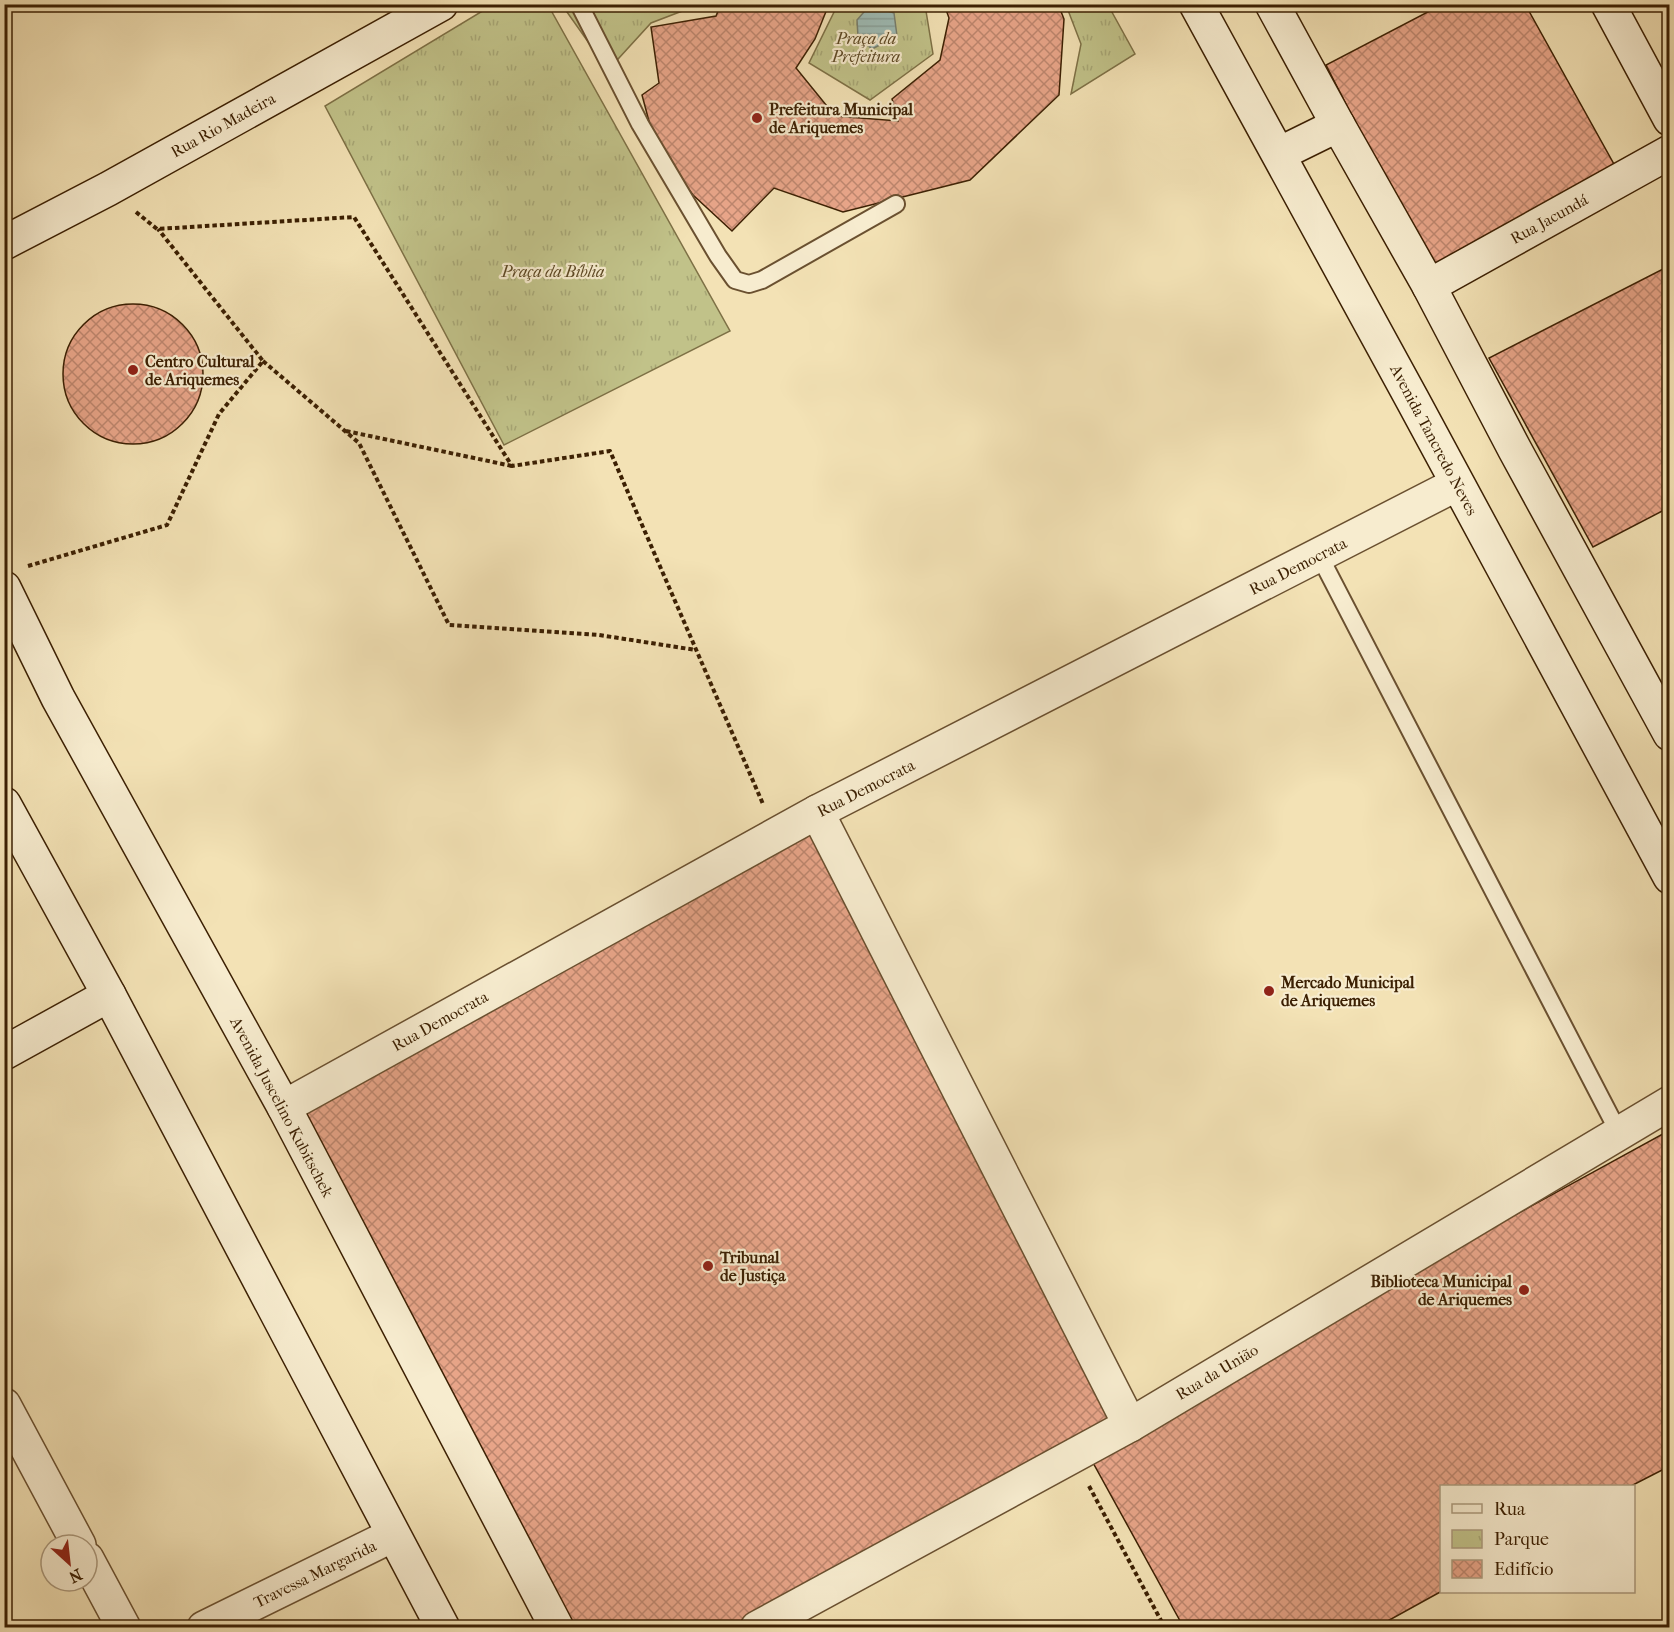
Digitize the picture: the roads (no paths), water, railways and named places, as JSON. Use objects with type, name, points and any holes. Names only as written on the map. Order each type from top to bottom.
[{"type":"street","name":"Rua Rio Madeira","points":[[4,243],[108,189],[441,4]]},
{"type":"street","name":"Avenida Tancredo Neves","points":[[1196,4],[1670,877]]},
{"type":"street","points":[[1272,4],[1429,286],[1515,450],[1670,734]]},
{"type":"street","points":[[1608,4],[1670,119]]},
{"type":"street","points":[[1279,154],[1338,125]]},
{"type":"street","name":"Rua Jacundá","points":[[1429,286],[1670,152]]},
{"type":"street","name":"Rua Democrata","points":[[284,1107],[817,813],[1457,484]]},
{"type":"street","name":"Avenida Juscelino Kubitschek","points":[[13,596],[58,698],[284,1107],[557,1628]]},
{"type":"street","points":[[4,804],[109,995],[443,1628]]},
{"type":"street","points":[[817,813],[1130,1425]]},
{"type":"street","points":[[4,1053],[109,995]]},
{"type":"street","name":"Rua da União","points":[[757,1628],[1130,1425],[1670,1103]]},
{"type":"street","points":[[4,1406],[73,1533]]},
{"type":"street","name":"Travessa Margarida","points":[[204,1628],[393,1535]]},
{"type":"street","points":[[99,1581],[124,1628]]},
{"type":"lane","points":[[579,4],[640,123],[718,256],[735,280],[749,284],[762,280],[896,204]]},
{"type":"lane","points":[[1319,555],[1619,1133]]},
{"type":"water","points":[[870,5],[894,13],[897,36],[872,49],[858,37],[857,20]]},
{"type":"place","name":"Prefeitura Municipal de Ariquemes","points":[[757,118]]},
{"type":"place","name":"Centro Cultural de Ariquemes","points":[[133,370]]},
{"type":"place","name":"Mercado Municipal de Ariquemes","points":[[1269,991]]},
{"type":"place","name":"Tribunal de Justiça","points":[[708,1266]]},
{"type":"place","name":"Biblioteca Municipal de Ariquemes","points":[[1524,1290]]},
{"type":"park label","name":"Praça da Prefeitura","points":[[866,47]]},
{"type":"park label","name":"Praça da Bíblia","points":[[553,271]]}]
